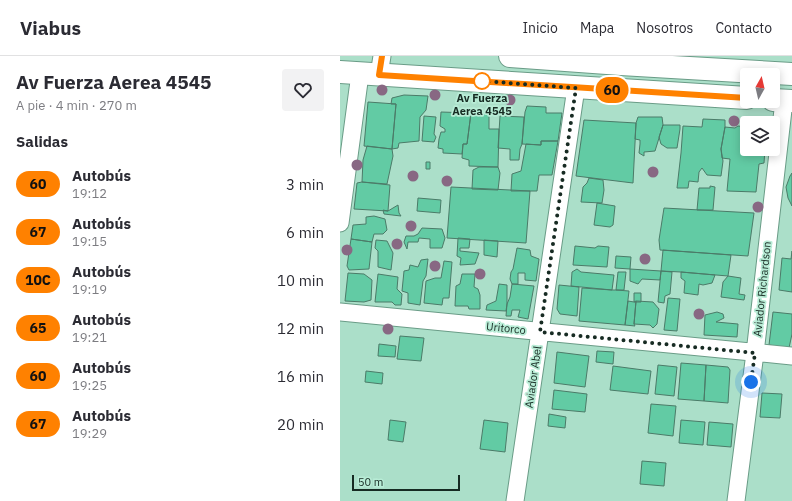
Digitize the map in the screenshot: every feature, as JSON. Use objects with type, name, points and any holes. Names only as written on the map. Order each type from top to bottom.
[{"type":"main road","points":[[510,56],[622,60],[792,74]]},
{"type":"main road","points":[[365,69],[576,88],[740,98]]},
{"type":"main road","points":[[696,95],[740,92]]},
{"type":"street","points":[[340,222],[365,69]]},
{"type":"street","name":"Aviador Abel","points":[[515,501],[576,88]]},
{"type":"street","name":"Aviador Richardson","points":[[736,501],[755,353],[783,97]]},
{"type":"street","name":"Uritorco","points":[[340,312],[792,356]]},
{"type":"building","points":[[404,95],[428,96],[426,110],[420,117],[419,141],[399,143],[398,148],[392,149],[396,104],[391,104],[392,98]]},
{"type":"building","points":[[368,102],[396,104],[392,149],[364,146]]},
{"type":"building","points":[[527,106],[546,107],[546,113],[562,113],[558,141],[541,141],[541,145],[522,144],[525,112]]},
{"type":"building","points":[[441,112],[471,113],[467,144],[463,144],[462,154],[443,153],[443,149],[438,148],[441,132],[445,132],[445,129],[440,126]]},
{"type":"building","points":[[471,113],[489,114],[489,129],[499,129],[498,167],[469,166],[469,160],[462,158],[463,144],[467,144]]},
{"type":"building","points":[[424,116],[436,117],[434,134],[436,137],[434,142],[422,141]]},
{"type":"building","points":[[500,116],[524,117],[519,160],[510,160],[510,149],[498,148]]},
{"type":"building","points":[[638,117],[662,117],[663,125],[655,151],[644,152],[644,156],[639,153],[640,140],[635,139]]},
{"type":"building","points":[[703,119],[725,120],[721,149],[723,161],[721,176],[707,175],[702,168],[699,172],[698,182],[689,181],[688,188],[677,188],[683,126],[702,127]]},
{"type":"building","points":[[584,120],[636,123],[633,183],[576,176]]},
{"type":"building","points":[[663,125],[680,125],[677,148],[667,148],[661,144],[659,137]]},
{"type":"building","points":[[740,126],[740,156],[764,156],[764,163],[759,164],[756,192],[727,191],[730,159],[722,158],[721,149],[725,127],[735,128]]},
{"type":"building","points":[[541,141],[558,141],[552,175],[539,175],[537,191],[511,191],[512,174],[521,171],[526,144],[541,145]]},
{"type":"building","points":[[367,146],[392,149],[393,156],[387,184],[362,182],[363,160]]},
{"type":"building","points":[[426,162],[430,162],[430,169],[426,169]]},
{"type":"building","points":[[479,167],[498,167],[500,173],[498,190],[472,189],[473,170]]},
{"type":"building","points":[[792,173],[792,206],[788,198],[786,187]]},
{"type":"building","points":[[589,178],[603,180],[604,190],[602,203],[581,202],[583,187]]},
{"type":"building","points":[[362,182],[390,185],[388,211],[354,209],[357,183]]},
{"type":"building","points":[[710,186],[715,187],[713,210],[697,210],[699,188],[710,188]]},
{"type":"building","points":[[451,187],[530,191],[526,243],[447,238]]},
{"type":"building","points":[[418,198],[441,200],[440,213],[417,211]]},
{"type":"building","points":[[597,203],[615,206],[613,225],[610,227],[594,225]]},
{"type":"building","points":[[398,205],[401,216],[384,214],[383,210],[388,211]]},
{"type":"building","points":[[664,208],[754,213],[748,256],[660,250],[659,240]]},
{"type":"building","points":[[374,216],[385,219],[387,230],[383,234],[374,234],[372,242],[351,239],[353,225],[366,224],[366,217]]},
{"type":"building","points":[[422,228],[442,229],[445,238],[442,248],[430,248],[430,239],[419,238],[418,242],[408,242],[407,249],[404,242],[406,236],[414,236],[418,234]]},
{"type":"building","points":[[458,238],[470,239],[469,248],[460,248],[460,251],[479,253],[475,264],[460,265],[461,258],[457,256]]},
{"type":"building","points":[[351,239],[372,242],[369,269],[349,270],[347,266]]},
{"type":"building","points":[[376,240],[387,241],[393,253],[391,270],[378,267],[378,251],[375,248]]},
{"type":"building","points":[[484,240],[498,241],[497,257],[484,255]]},
{"type":"building","points":[[575,246],[595,248],[598,246],[609,247],[607,267],[573,265]]},
{"type":"building","points":[[517,248],[530,250],[531,256],[539,259],[536,281],[525,280],[525,273],[518,273],[518,284],[512,284],[510,279]]},
{"type":"building","points":[[663,250],[731,255],[728,276],[661,271]]},
{"type":"building","points":[[792,251],[792,292],[779,290],[782,258],[791,259]]},
{"type":"building","points":[[616,256],[631,257],[630,269],[615,268]]},
{"type":"building","points":[[428,259],[420,305],[408,303],[408,293],[402,291],[404,271],[409,270],[410,265],[418,267],[421,260]]},
{"type":"building","points":[[444,261],[452,262],[449,298],[443,298],[442,305],[424,303],[426,281],[441,278]]},
{"type":"building","points":[[577,269],[581,272],[614,275],[612,290],[571,286],[572,272]]},
{"type":"building","points":[[630,269],[661,271],[660,280],[642,279],[638,284],[630,281]]},
{"type":"building","points":[[661,271],[672,272],[670,294],[665,296],[664,303],[658,302]]},
{"type":"building","points":[[618,272],[626,272],[624,290],[616,290]]},
{"type":"building","points":[[681,272],[715,275],[712,283],[703,285],[699,284],[698,295],[684,293],[685,281],[681,278]]},
{"type":"building","points":[[348,273],[364,274],[372,280],[371,300],[364,302],[345,301]]},
{"type":"building","points":[[378,274],[398,277],[397,289],[402,294],[401,305],[395,305],[392,302],[375,302]]},
{"type":"building","points":[[462,274],[475,274],[474,287],[478,289],[480,295],[480,309],[469,309],[468,306],[455,306],[456,286],[460,284]]},
{"type":"building","points":[[728,276],[741,278],[739,294],[745,295],[744,300],[721,297],[723,282]]},
{"type":"building","points":[[499,284],[507,285],[506,311],[486,310],[487,305],[496,301]]},
{"type":"building","points":[[512,284],[534,286],[528,319],[518,317],[520,310],[512,310],[511,316],[506,316],[507,304],[510,297]]},
{"type":"building","points":[[559,285],[579,287],[577,316],[560,314],[557,309]]},
{"type":"building","points":[[582,288],[629,291],[625,325],[579,321]]},
{"type":"building","points":[[634,293],[641,293],[641,302],[634,302]]},
{"type":"building","points":[[668,298],[680,299],[677,331],[664,330]]},
{"type":"building","points":[[628,301],[636,301],[635,326],[625,325]]},
{"type":"building","points":[[636,301],[653,302],[659,309],[657,324],[653,328],[650,325],[634,324]]},
{"type":"building","points":[[717,312],[723,314],[724,318],[716,322],[738,324],[737,337],[704,335],[705,315]]},
{"type":"building","points":[[773,312],[792,314],[792,334],[789,348],[769,345]]},
{"type":"building","points":[[400,336],[424,338],[421,361],[397,359]]},
{"type":"building","points":[[379,344],[396,346],[395,357],[378,356]]},
{"type":"building","points":[[597,351],[614,352],[613,364],[596,362]]},
{"type":"building","points":[[557,352],[589,356],[585,387],[554,383]]},
{"type":"building","points":[[681,363],[706,365],[704,401],[678,399]]},
{"type":"building","points":[[658,365],[677,367],[674,396],[655,394]]},
{"type":"building","points":[[706,365],[728,367],[730,370],[728,403],[704,401]]},
{"type":"building","points":[[613,366],[651,371],[648,394],[610,390]]},
{"type":"building","points":[[366,371],[383,373],[382,384],[365,382]]},
{"type":"building","points":[[554,390],[587,394],[585,412],[552,409]]},
{"type":"building","points":[[762,393],[782,394],[780,418],[760,417]]},
{"type":"building","points":[[651,404],[676,406],[673,436],[648,433]]},
{"type":"building","points":[[549,414],[566,417],[565,428],[548,426]]},
{"type":"building","points":[[390,420],[406,422],[403,442],[388,440]]},
{"type":"building","points":[[484,420],[508,423],[505,452],[480,449]]},
{"type":"building","points":[[681,420],[705,422],[703,445],[679,443]]},
{"type":"building","points":[[709,422],[733,424],[731,447],[707,445]]},
{"type":"building","points":[[642,461],[666,463],[664,486],[640,484]]},
{"type":"bus line","name":"60","points":[[382,56],[379,75],[740,98]]},
{"type":"place","name":"Av Fuerza Aerea 4545","points":[[482,81]]},
{"type":"route","points":[[482,81],[576,88],[540,332],[755,353],[751,382]]}]
